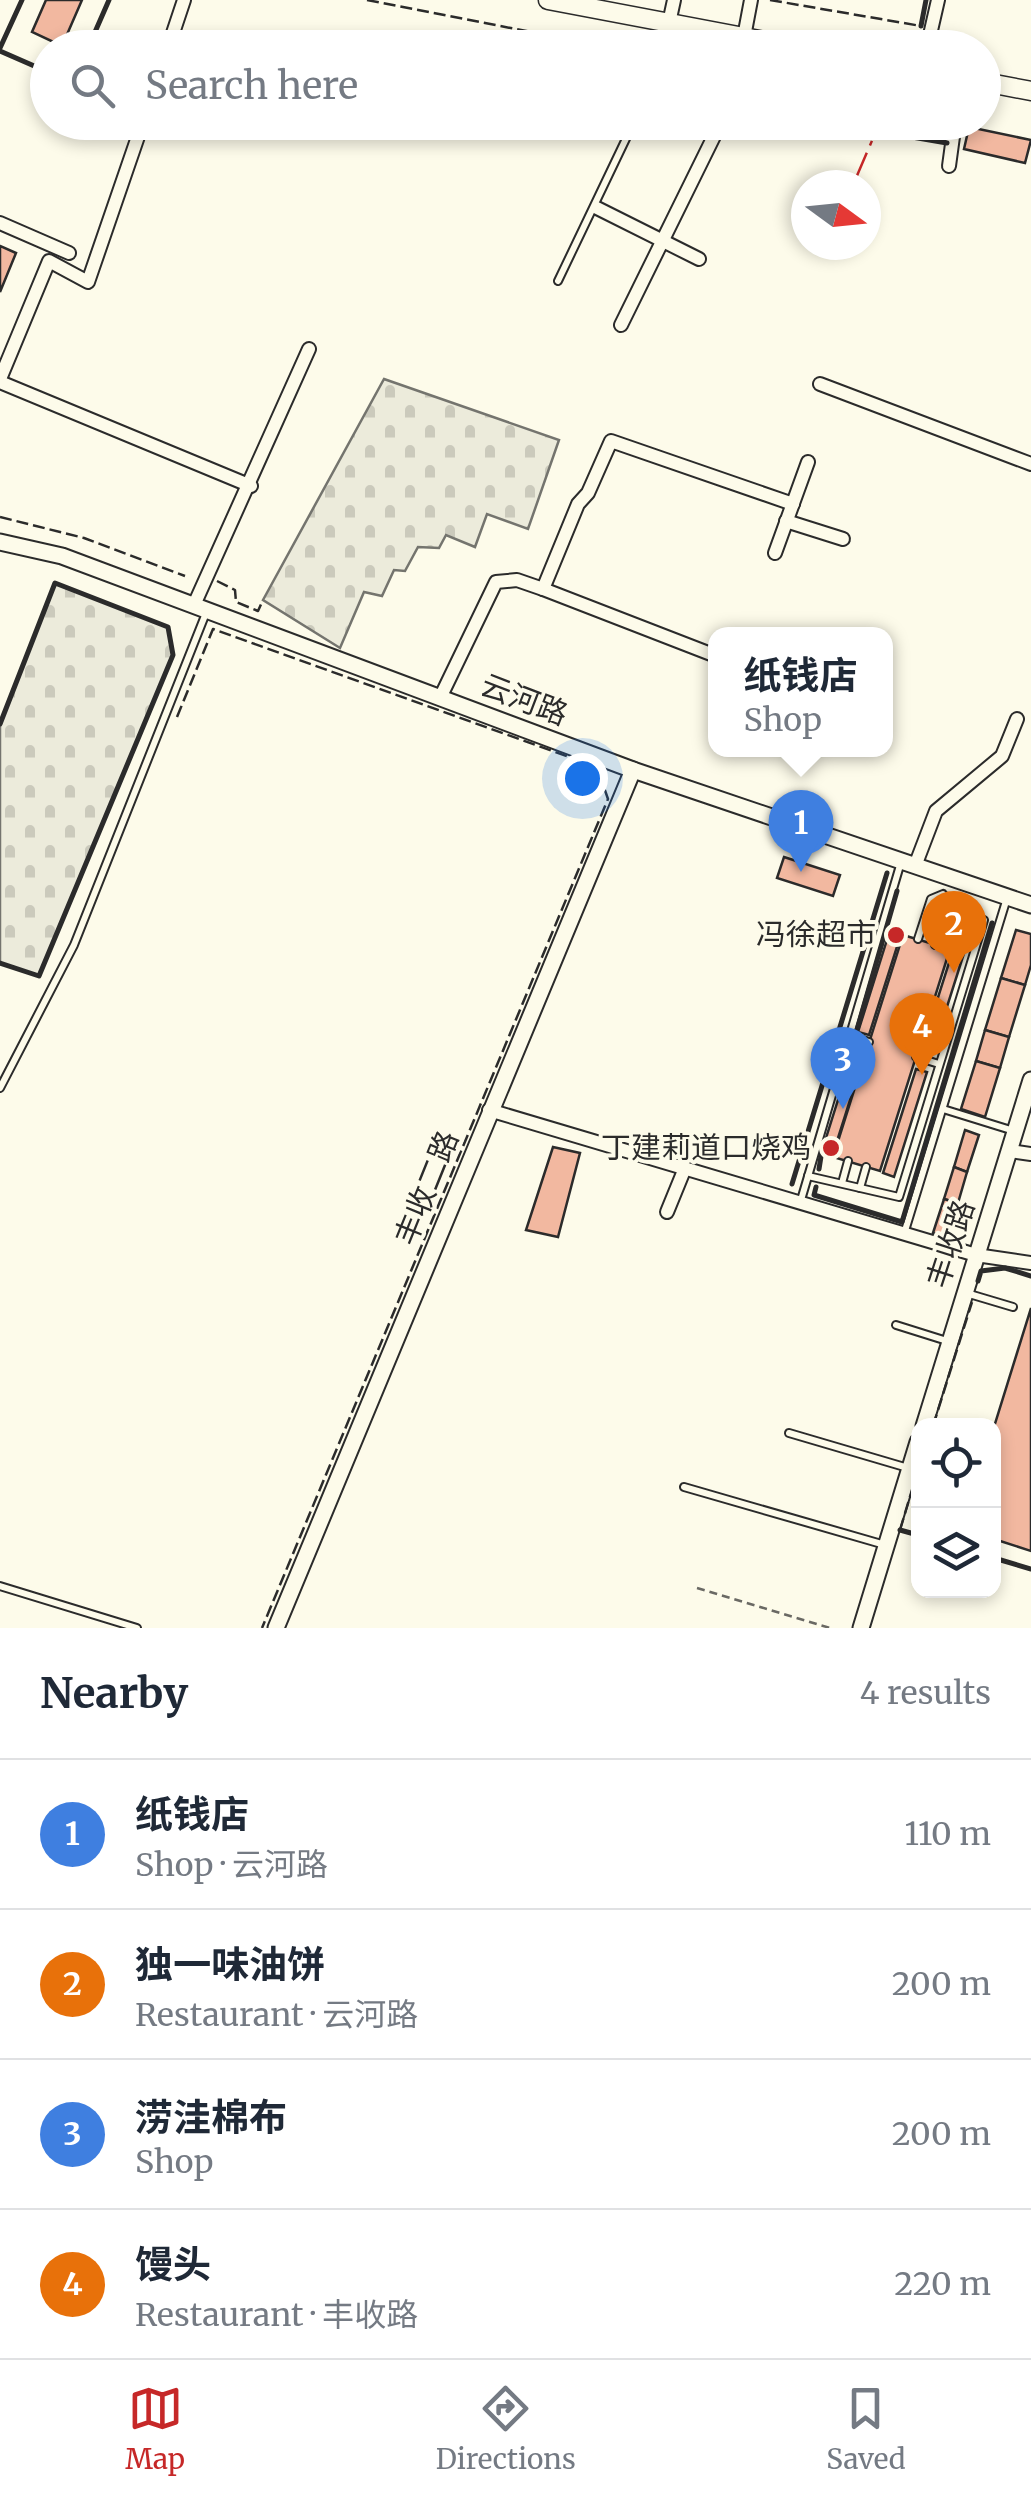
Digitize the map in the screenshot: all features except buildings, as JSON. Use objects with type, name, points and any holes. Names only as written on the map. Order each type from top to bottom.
[{"type":"main road","points":[[548,0],[586,4],[701,30]]},
{"type":"main road","points":[[1001,85],[1031,90]]},
{"type":"street","points":[[174,30],[184,0]]},
{"type":"street","points":[[669,22],[674,0]]},
{"type":"street","points":[[743,30],[751,0]]},
{"type":"street","points":[[931,30],[938,0]]},
{"type":"street","points":[[136,140],[88,282],[50,261],[0,380],[251,486]]},
{"type":"street","points":[[620,325],[712,140]]},
{"type":"street","points":[[950,166],[953,140]]},
{"type":"street","points":[[596,208],[699,258]]},
{"type":"street","points":[[0,222],[70,253]]},
{"type":"street","points":[[200,608],[204,575],[251,486],[309,349]]},
{"type":"street","points":[[820,384],[1031,464]]},
{"type":"street","points":[[543,588],[578,504],[588,493],[611,441],[793,504]]},
{"type":"street","points":[[775,553],[808,462]]},
{"type":"street","points":[[786,521],[844,539]]},
{"type":"street","name":"云河路","points":[[0,542],[62,556],[633,770],[1031,904]]},
{"type":"street","points":[[440,698],[496,582],[517,580],[543,588],[708,653]]},
{"type":"street","points":[[908,863],[936,811],[1002,756],[1017,720]]},
{"type":"street","name":"丰收二路","points":[[276,1628],[633,770]]},
{"type":"street","name":"丰收路","points":[[926,1418],[1031,1080]]},
{"type":"street","points":[[489,1110],[976,1255],[1031,1263]]},
{"type":"street","points":[[1010,1151],[1031,1154]]},
{"type":"street","points":[[666,1212],[685,1168]]},
{"type":"street","points":[[861,1628],[911,1466]]},
{"type":"lane","points":[[667,30],[669,22]]},
{"type":"lane","points":[[558,281],[625,140]]},
{"type":"lane","points":[[0,1088],[74,945],[200,608]]},
{"type":"lane","points":[[800,1202],[908,863]]},
{"type":"lane","points":[[918,939],[931,899],[943,894],[948,903],[935,945]]},
{"type":"lane","points":[[904,1234],[1008,897]]},
{"type":"lane","points":[[808,1176],[898,1197],[984,920]]},
{"type":"lane","points":[[860,1039],[869,1042]]},
{"type":"lane","points":[[916,1056],[939,1064]]},
{"type":"lane","points":[[943,1109],[1016,1131]]},
{"type":"lane","points":[[842,1182],[848,1162]]},
{"type":"lane","points":[[860,1188],[866,1167]]},
{"type":"lane","points":[[965,1292],[1012,1308]]},
{"type":"lane","points":[[896,1325],[950,1342]]},
{"type":"lane","points":[[789,1433],[910,1469]]},
{"type":"lane","points":[[684,1487],[886,1545]]},
{"type":"lane","points":[[0,1586],[137,1628]]},
{"type":"path","points":[[697,1588],[830,1628]]},
{"type":"green space","points":[[384,379],[559,440],[528,529],[487,514],[475,547],[446,535],[439,548],[418,547],[405,571],[394,570],[382,596],[364,592],[340,648],[263,600]]},
{"type":"green space","points":[[55,583],[168,627],[173,655],[39,976],[0,963],[0,724]]},
{"type":"fence","points":[[367,0],[521,30]]},
{"type":"fence","points":[[770,0],[921,26]]},
{"type":"fence","points":[[0,517],[84,538],[185,576]]},
{"type":"fence","points":[[217,581],[235,590],[236,602],[258,611],[263,600]]},
{"type":"fence","points":[[177,717],[213,629],[597,767],[608,799],[262,1628]]},
{"type":"fence","points":[[936,1418],[972,1302]]},
{"type":"fence","points":[[900,1530],[911,1493]]},
{"type":"wall","points":[[0,48],[22,0]]},
{"type":"wall","points":[[96,30],[109,0]]},
{"type":"wall","points":[[921,26],[926,0]]},
{"type":"wall","points":[[0,51],[30,64]]},
{"type":"wall","points":[[929,140],[947,143]]},
{"type":"wall","points":[[0,724],[55,583],[168,627],[173,655],[39,976],[0,963]]},
{"type":"wall","points":[[792,1184],[887,873]]},
{"type":"wall","points":[[843,1078],[897,891]]},
{"type":"wall","points":[[816,1187],[814,1195],[902,1222],[992,923]]},
{"type":"wall","points":[[819,1169],[822,1150]]},
{"type":"wall","points":[[978,1281],[981,1271],[1005,1268],[1031,1276]]},
{"type":"wall","points":[[900,1530],[911,1533]]},
{"type":"wall","points":[[1001,1560],[1031,1569]]},
{"type":"power","points":[[859,170],[872,140]]},
{"type":"place","name":"纸钱店","points":[[801,872]]},
{"type":"place","name":"冯徐超市","points":[[896,935]]},
{"type":"place","name":"独一味油饼","points":[[954,973]]},
{"type":"place","name":"馒头","points":[[922,1075]]},
{"type":"place","name":"涝洼棉布","points":[[843,1109]]},
{"type":"place","name":"丁建莉道口烧鸡","points":[[831,1148]]}]
